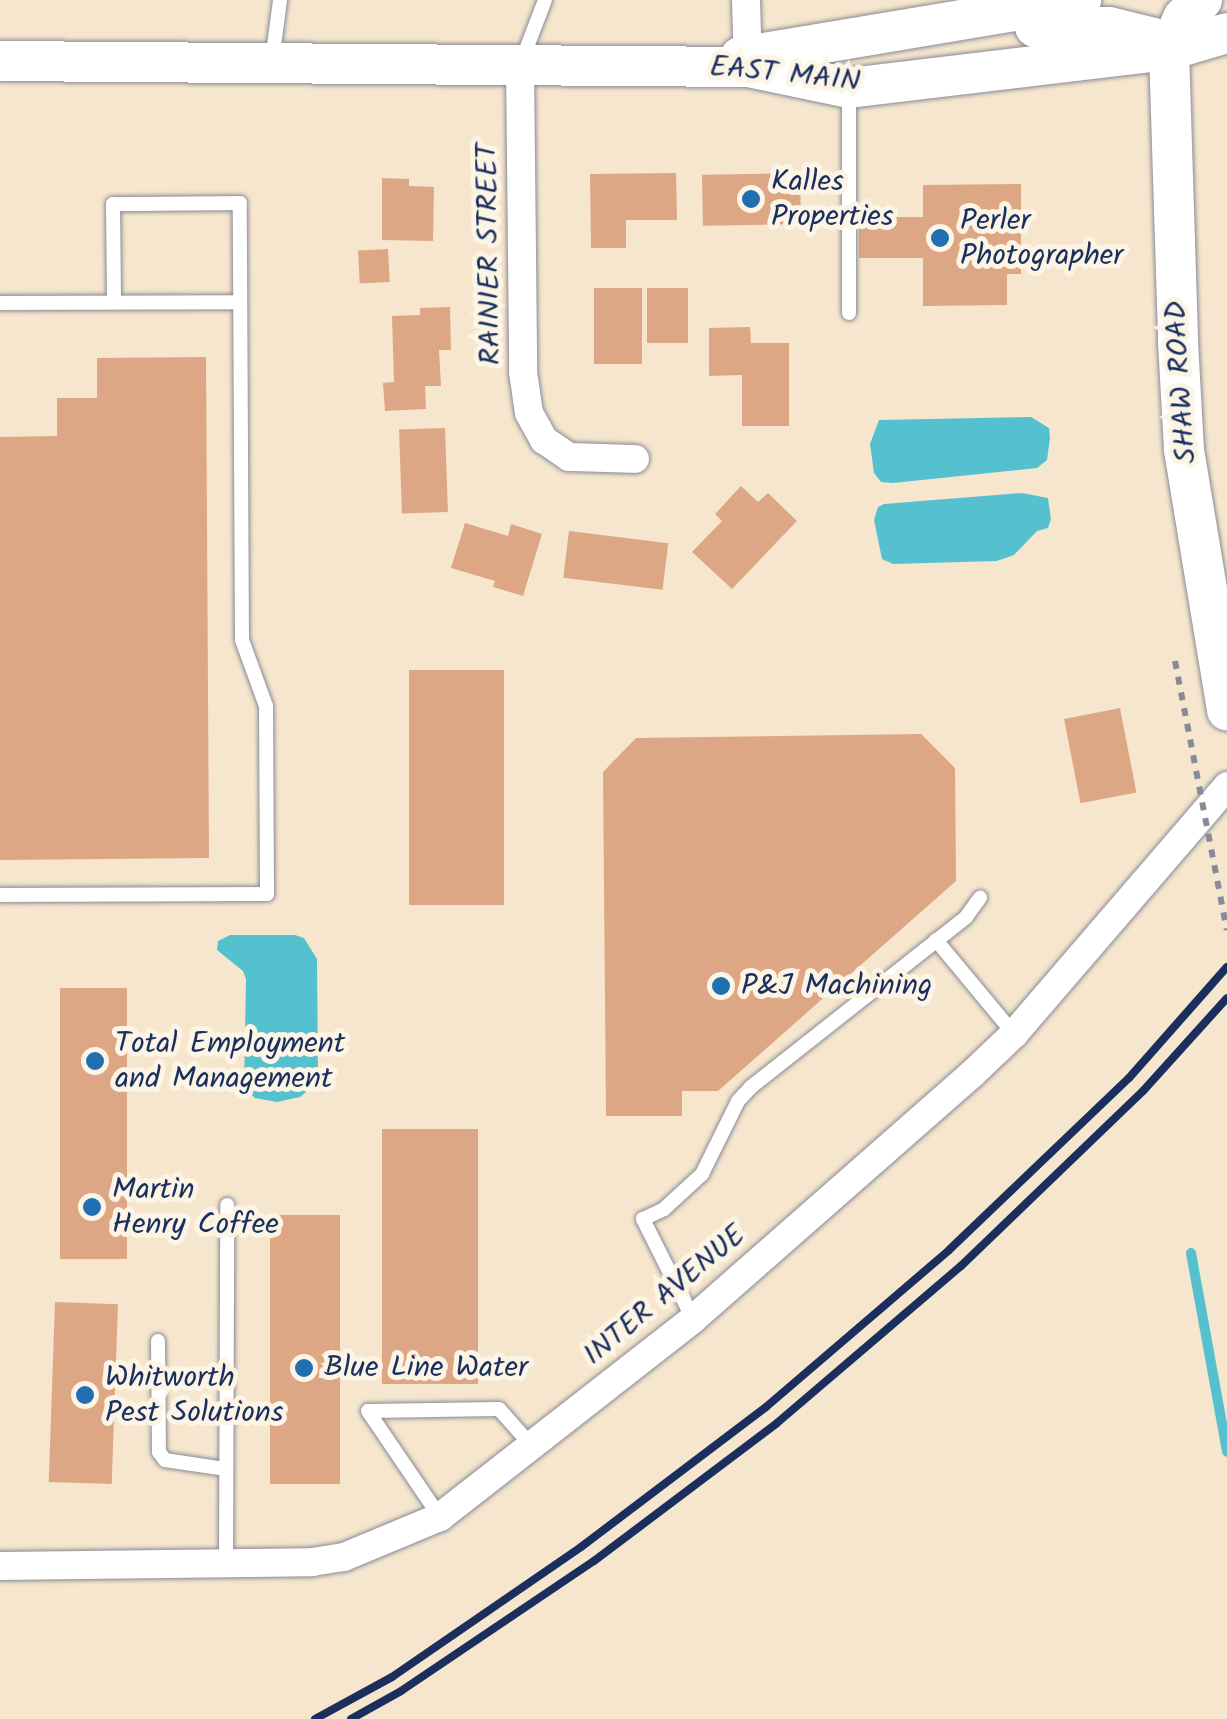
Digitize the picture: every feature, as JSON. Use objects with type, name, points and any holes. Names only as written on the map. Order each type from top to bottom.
[{"type":"main road","name":"EAST MAIN","points":[[0,62],[748,62],[892,30],[1081,0]]},
{"type":"main road","points":[[1169,50],[1183,18],[1202,0]]},
{"type":"main road","name":"EAST MAIN","points":[[892,30],[1108,27],[1154,38],[1169,50]]},
{"type":"main road","name":"EAST MAIN","points":[[748,62],[850,88],[1169,50],[1227,33]]},
{"type":"main road","name":"SHAW ROAD","points":[[1169,50],[1182,414],[1202,570],[1227,710]]},
{"type":"street","points":[[746,0],[748,62]]},
{"type":"street","name":"RAINIER STREET","points":[[520,63],[523,372],[529,413],[544,440],[569,457],[635,460]]},
{"type":"street","name":"INTER AVENUE","points":[[0,1566],[226,1566],[344,1557],[440,1517],[693,1318],[1014,1034],[1227,786]]},
{"type":"lane","points":[[272,62],[280,0]]},
{"type":"lane","points":[[520,63],[545,0]]},
{"type":"lane","points":[[849,314],[850,88]]},
{"type":"lane","points":[[0,895],[268,894],[266,706],[242,640],[240,203],[113,204],[114,302]]},
{"type":"lane","points":[[0,303],[240,302]]},
{"type":"lane","points":[[693,1318],[642,1219],[674,1201],[702,1174],[738,1101],[751,1087],[974,909],[980,898]]},
{"type":"lane","points":[[936,940],[1014,1034]]},
{"type":"lane","points":[[226,1566],[227,1205]]},
{"type":"lane","points":[[158,1341],[159,1452],[165,1460],[226,1469]]},
{"type":"lane","points":[[440,1517],[368,1412],[499,1409],[532,1447]]},
{"type":"path","points":[[1175,661],[1227,930]]},
{"type":"water","points":[[1031,417],[1049,428],[1047,460],[1037,468],[893,483],[881,482],[874,473],[870,444],[879,420]]},
{"type":"water","points":[[1022,493],[1048,498],[1051,519],[1048,528],[1037,531],[1014,555],[997,561],[893,564],[882,559],[874,520],[878,507],[884,504]]},
{"type":"water","points":[[230,935],[295,935],[304,938],[317,959],[318,1074],[315,1085],[300,1097],[277,1102],[255,1098],[244,1087],[246,979],[243,971],[217,950],[218,941]]},
{"type":"building","points":[[676,173],[677,220],[626,220],[626,248],[591,248],[590,174]]},
{"type":"building","name":"Kalles Properties","points":[[800,173],[801,224],[703,226],[702,175]]},
{"type":"building","points":[[382,178],[409,179],[409,186],[434,187],[433,241],[382,240]]},
{"type":"building","name":"Perler Photographer","points":[[1021,184],[1021,274],[1007,274],[1007,305],[923,306],[923,258],[859,258],[859,217],[923,217],[923,185]]},
{"type":"building","points":[[388,249],[390,282],[360,284],[358,251]]},
{"type":"building","points":[[594,288],[642,288],[642,364],[594,364]]},
{"type":"building","points":[[647,288],[688,288],[688,343],[647,343]]},
{"type":"building","points":[[450,307],[451,350],[439,350],[441,386],[425,386],[426,409],[385,411],[383,383],[394,382],[392,316],[420,315],[420,308]]},
{"type":"building","points":[[750,327],[751,343],[789,343],[789,426],[742,426],[742,375],[709,376],[709,328]]},
{"type":"building","points":[[206,357],[209,858],[0,860],[0,437],[57,436],[57,398],[97,398],[97,358]]},
{"type":"building","points":[[445,428],[448,512],[402,514],[399,430]]},
{"type":"building","points":[[741,486],[758,502],[768,493],[797,521],[732,589],[692,552],[722,521],[715,514]]},
{"type":"building","points":[[465,523],[508,536],[511,524],[542,534],[523,596],[493,587],[495,581],[451,568]]},
{"type":"building","points":[[569,531],[668,543],[663,590],[563,578]]},
{"type":"building","points":[[409,670],[504,670],[504,905],[409,905]]},
{"type":"building","points":[[1120,708],[1136,792],[1080,803],[1064,719]]},
{"type":"building","name":"P&J Machining","points":[[921,734],[955,768],[956,881],[718,1091],[682,1091],[682,1116],[606,1116],[603,772],[636,738]]},
{"type":"building","points":[[60,988],[127,988],[127,1259],[60,1259]]},
{"type":"building","points":[[382,1129],[478,1129],[478,1384],[382,1384]]},
{"type":"building","points":[[270,1215],[340,1215],[340,1484],[270,1484]]},
{"type":"building","points":[[55,1302],[118,1304],[112,1484],[49,1482]]},
{"type":"waterway","points":[[1191,1253],[1227,1452]]},
{"type":"railway","points":[[315,1719],[392,1677],[581,1547],[766,1407],[949,1250],[1129,1078],[1227,967]]},
{"type":"railway","points":[[351,1719],[401,1691],[594,1561],[777,1423],[961,1266],[1143,1091],[1227,998]]},
{"type":"place","name":"Kalles Properties","points":[[751,199]]},
{"type":"place","name":"Perler Photographer","points":[[940,238]]},
{"type":"place","name":"P&J Machining","points":[[721,986]]},
{"type":"place","name":"Total Employment and Management","points":[[95,1061]]},
{"type":"place","name":"Martin Henry Coffee","points":[[92,1207]]},
{"type":"place","name":"Blue Line Water","points":[[304,1368]]},
{"type":"place","name":"Whitworth Pest Solutions","points":[[85,1395]]}]
